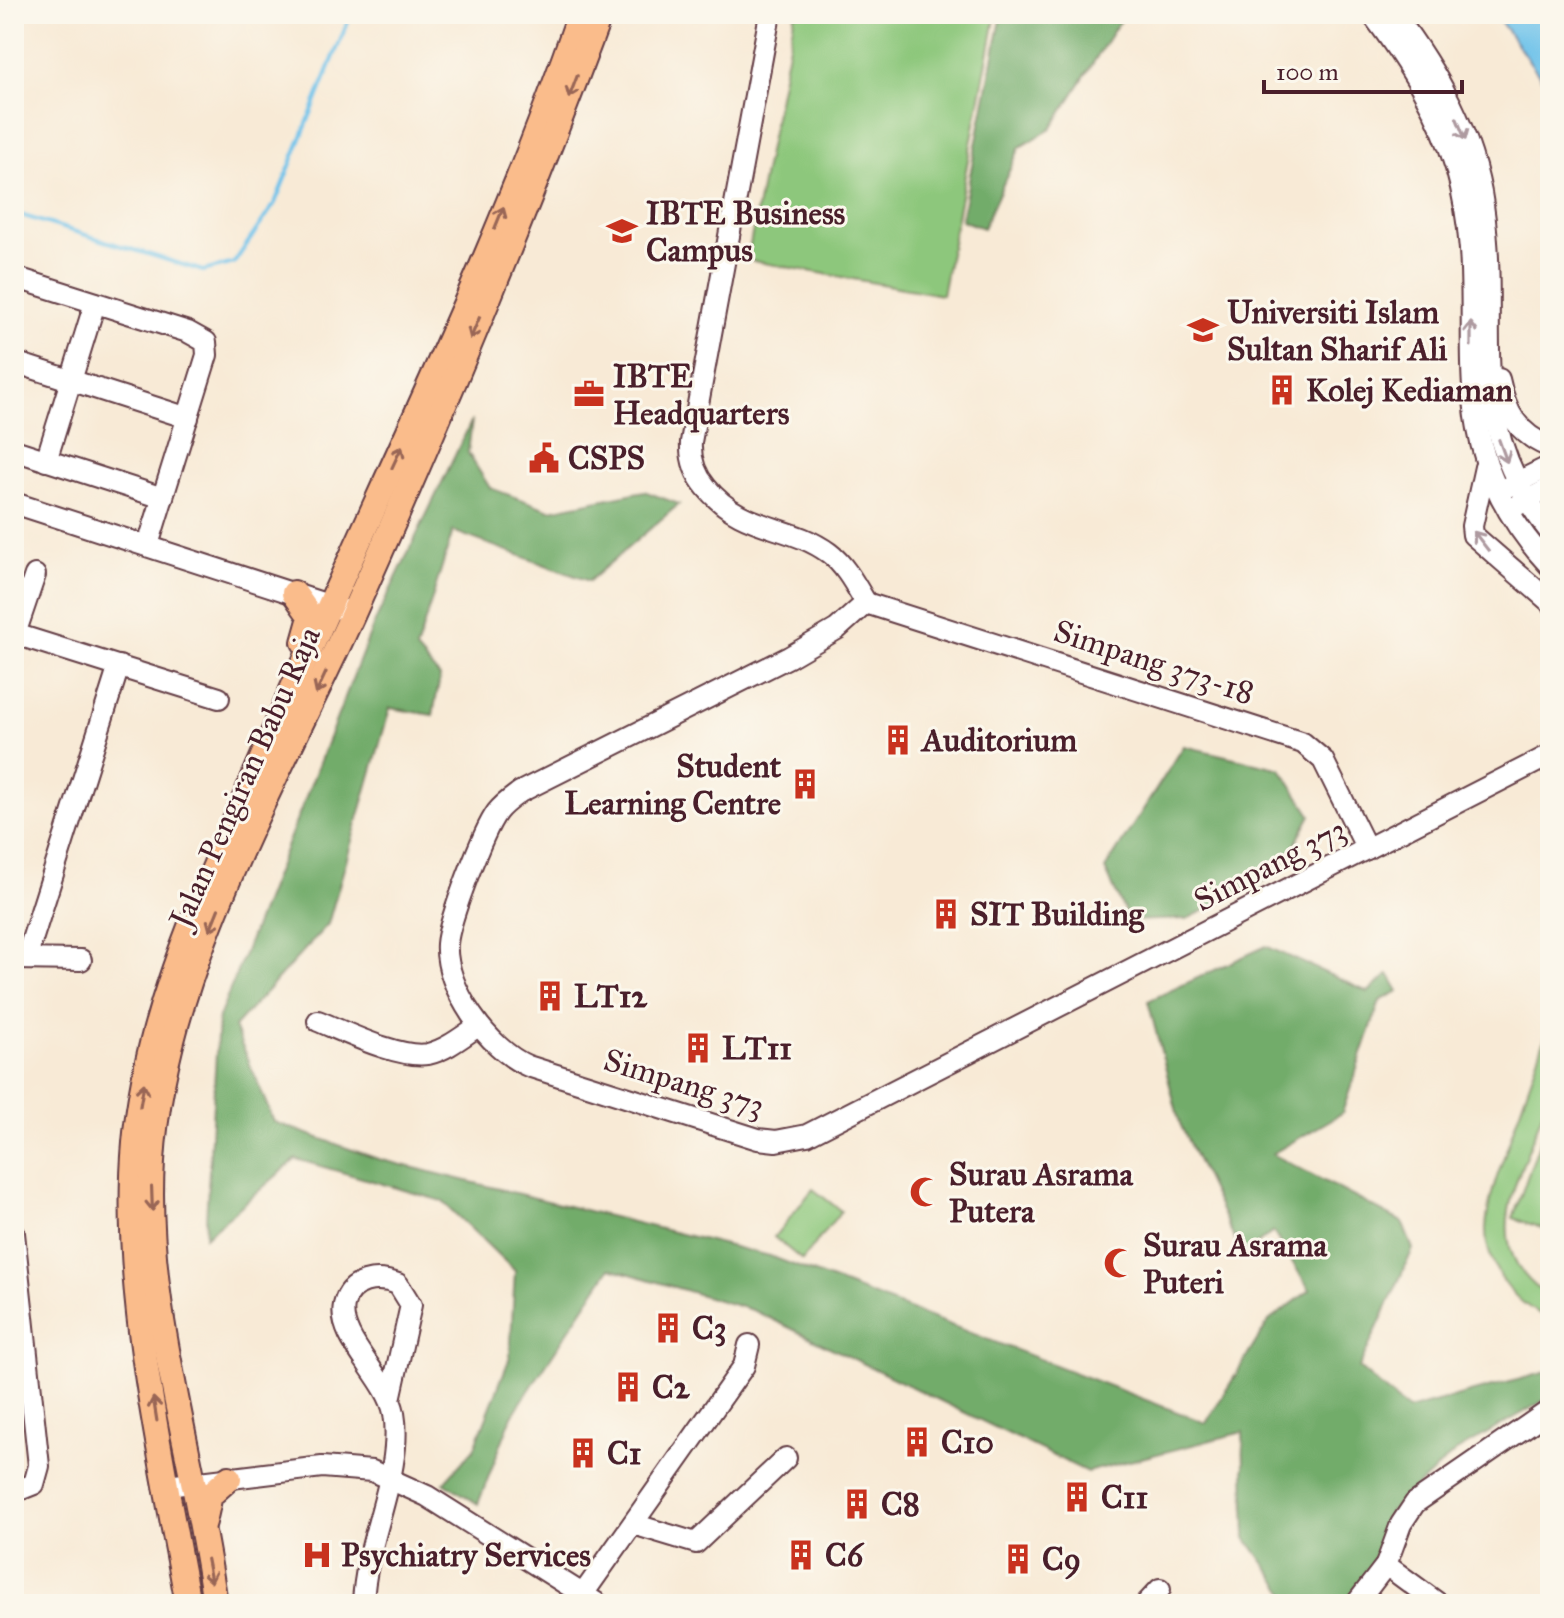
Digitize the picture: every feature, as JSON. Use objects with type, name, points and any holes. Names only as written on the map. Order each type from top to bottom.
[{"type":"main road","name":"Jalan Pengiran Babu Raja","points":[[188,1604],[167,1486],[135,1260],[133,1188],[137,1128],[146,1076],[175,963],[277,723],[448,346],[580,14]]},
{"type":"main road","name":"Jalan Pengiran Babu Raja","points":[[215,1604],[164,1318],[151,1201],[154,1136],[177,1023],[215,917],[353,613],[484,308],[600,14]]},
{"type":"main road","points":[[294,593],[315,590],[328,581],[354,525],[380,495]]},
{"type":"main road","points":[[277,723],[285,687],[311,622],[307,606],[294,593]]},
{"type":"main road","points":[[202,1537],[210,1495],[229,1478]]},
{"type":"street","points":[[770,14],[718,281],[691,442],[692,462],[697,475],[716,499],[734,513],[831,554],[866,603]]},
{"type":"street","points":[[1372,14],[1430,99],[1456,169],[1468,241],[1471,384],[1485,467],[1507,511],[1550,566]]},
{"type":"street","points":[[1394,14],[1447,94],[1475,164],[1489,252],[1488,362],[1497,436],[1522,491],[1550,532]]},
{"type":"street","points":[[14,277],[188,332],[206,342],[207,355],[148,545]]},
{"type":"street","points":[[46,461],[95,303]]},
{"type":"street","points":[[14,362],[188,418]]},
{"type":"street","points":[[1488,362],[1498,375],[1506,406],[1515,423],[1526,435],[1550,447]]},
{"type":"street","points":[[14,450],[163,498]]},
{"type":"street","points":[[1507,511],[1522,491],[1550,466]]},
{"type":"street","points":[[1485,467],[1473,535],[1550,602]]},
{"type":"street","points":[[1477,502],[1497,492],[1550,488]]},
{"type":"street","points":[[14,503],[353,613]]},
{"type":"street","points":[[35,575],[14,636],[219,698]]},
{"type":"street","name":"Simpang 373-18","points":[[866,603],[1303,743],[1323,760],[1367,849]]},
{"type":"street","name":"Simpang 373","points":[[866,603],[837,629],[801,650],[520,792],[497,812],[485,835],[447,944],[452,972],[478,1026],[503,1052],[528,1066],[758,1139],[793,1139],[819,1131],[1550,755]]},
{"type":"street","points":[[81,960],[20,959],[119,666]]},
{"type":"street","points":[[318,1021],[363,1039],[421,1054],[438,1050],[478,1026]]},
{"type":"street","points":[[14,1233],[39,1466],[34,1484],[14,1492]]},
{"type":"street","points":[[363,1604],[365,1566],[397,1435],[391,1395],[411,1305],[398,1284],[377,1279],[356,1286],[347,1296],[343,1316],[349,1335],[391,1395]]},
{"type":"street","points":[[167,1486],[322,1467],[351,1468],[389,1476],[427,1496],[591,1599],[633,1524],[744,1366],[749,1345]]},
{"type":"street","points":[[1356,1604],[1386,1565],[1401,1524],[1415,1503],[1550,1410]]},
{"type":"street","points":[[633,1524],[696,1543],[786,1458]]},
{"type":"street","points":[[1386,1565],[1439,1604]]},
{"type":"green space","points":[[795,14],[996,14],[942,295],[747,260]]},
{"type":"green space","points":[[1002,14],[1124,14],[1051,129],[1020,147],[983,228],[961,220]]},
{"type":"green space","points":[[472,420],[468,453],[490,488],[550,510],[644,491],[679,504],[589,581],[453,531],[416,650],[440,677],[433,715],[390,708],[328,924],[234,1027],[274,1122],[378,1159],[770,1256],[1206,1423],[1269,1321],[1310,1290],[1273,1232],[1242,1255],[1180,1124],[1148,1001],[1266,946],[1368,992],[1389,974],[1399,991],[1380,1001],[1342,1113],[1272,1154],[1402,1222],[1413,1249],[1359,1368],[1408,1410],[1550,1371],[1550,1397],[1455,1452],[1390,1512],[1374,1567],[1348,1604],[1294,1604],[1246,1538],[1243,1432],[1087,1472],[755,1311],[610,1268],[512,1416],[478,1504],[444,1482],[474,1449],[510,1357],[515,1271],[442,1201],[296,1159],[205,1237],[218,1020],[373,626]]},
{"type":"green space","points":[[1184,746],[1281,769],[1311,815],[1279,874],[1187,919],[1129,921],[1105,869]]},
{"type":"green space","points":[[1550,1023],[1550,1085],[1512,1197],[1508,1225],[1511,1251],[1524,1275],[1550,1297],[1550,1318],[1525,1304],[1504,1283],[1491,1256],[1486,1228],[1495,1183]]},
{"type":"green space","points":[[1550,1112],[1550,1231],[1513,1218]]},
{"type":"green space","points":[[813,1189],[841,1211],[802,1260],[774,1237]]},
{"type":"water","points":[[1495,14],[1550,14],[1550,89],[1548,87]]},
{"type":"waterway","points":[[14,213],[203,271],[234,263],[275,203],[351,14]]},
{"type":"place","name":"IBTE Business Campus","points":[[622,231]]},
{"type":"place","name":"Universiti Islam Sultan Sharif Ali","points":[[1203,330]]},
{"type":"place","name":"Kolej Kediaman","points":[[1282,390]]},
{"type":"place","name":"IBTE Headquarters","points":[[589,394]]},
{"type":"place","name":"CSPS","points":[[544,458]]},
{"type":"place","name":"Auditorium","points":[[898,740]]},
{"type":"place","name":"Student Learning Centre","points":[[805,784]]},
{"type":"place","name":"SIT Building","points":[[946,914]]},
{"type":"place","name":"LT12","points":[[550,996]]},
{"type":"place","name":"LT11","points":[[698,1048]]},
{"type":"place","name":"Surau Asrama Putera","points":[[925,1192]]},
{"type":"place","name":"Surau Asrama Puteri","points":[[1119,1263]]},
{"type":"place","name":"C3","points":[[668,1328]]},
{"type":"place","name":"C2","points":[[628,1387]]},
{"type":"place","name":"C10","points":[[917,1442]]},
{"type":"place","name":"C1","points":[[583,1453]]},
{"type":"place","name":"C11","points":[[1077,1497]]},
{"type":"place","name":"C8","points":[[857,1504]]},
{"type":"place","name":"Psychiatry Services","points":[[317,1555]]},
{"type":"place","name":"C6","points":[[801,1555]]},
{"type":"place","name":"C9","points":[[1018,1559]]}]
